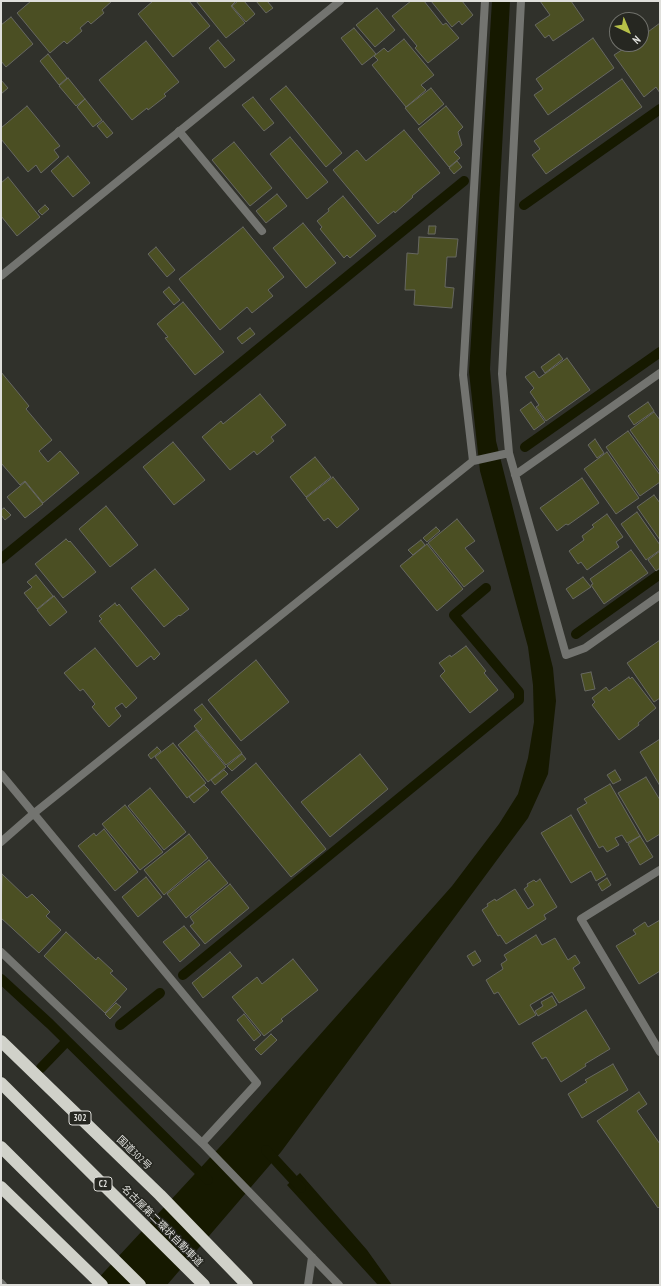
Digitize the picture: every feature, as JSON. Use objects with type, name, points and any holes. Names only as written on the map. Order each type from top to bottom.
[{"type":"highway","name":"国道302号","points":[[1,1041],[160,1195],[247,1285]]},
{"type":"highway","name":"名古屋第二環状自動車道","points":[[1,1083],[204,1285]]},
{"type":"highway","points":[[1,1147],[140,1285]]},
{"type":"highway","points":[[1,1187],[102,1285]]},
{"type":"street","points":[[1,276],[340,1]]},
{"type":"street","points":[[474,461],[463,375],[485,1]]},
{"type":"street","points":[[521,1],[502,374],[506,453],[515,475],[566,655],[586,648],[660,595]]},
{"type":"street","points":[[179,131],[262,231]]},
{"type":"street","points":[[515,475],[660,373]]},
{"type":"street","points":[[1,842],[33,814],[474,461],[506,453]]},
{"type":"street","points":[[1,774],[257,1083],[202,1143]]},
{"type":"street","points":[[660,870],[581,919],[660,1052]]},
{"type":"street","points":[[1,952],[202,1143],[339,1285]]},
{"type":"street","points":[[308,1285],[312,1257]]},
{"type":"shaded area","points":[[492,1],[510,1],[490,369],[496,441],[553,668],[556,701],[548,774],[528,818],[281,1152],[167,1285],[92,1285],[230,1136],[452,886],[499,824],[518,794],[528,758],[534,722],[533,685],[528,647],[480,471],[469,372]]},
{"type":"shaded area","points":[[300,1173],[367,1250],[392,1285],[378,1285],[287,1185]]},
{"type":"building","points":[[31,1],[112,1],[102,10],[104,13],[91,24],[88,21],[80,28],[82,31],[67,44],[64,41],[50,53],[17,13]]},
{"type":"building","points":[[153,1],[189,1],[210,26],[173,57],[138,14]]},
{"type":"building","points":[[196,1],[236,1],[231,6],[245,23],[226,38]]},
{"type":"building","points":[[238,1],[244,1],[255,14],[246,22],[232,6]]},
{"type":"building","points":[[256,1],[267,1],[273,8],[266,13]]},
{"type":"building","points":[[411,1],[424,1],[443,25],[446,23],[459,38],[428,63],[415,48],[417,46],[392,16]]},
{"type":"building","points":[[431,1],[462,1],[473,15],[462,25],[459,21],[452,27]]},
{"type":"building","points":[[540,1],[571,1],[584,20],[553,41],[549,35],[545,38],[535,25],[550,15]]},
{"type":"building","points":[[377,8],[395,30],[375,47],[356,25]]},
{"type":"building","points":[[11,17],[33,44],[6,67],[1,61],[1,25]]},
{"type":"building","points":[[660,23],[660,93],[656,87],[644,97],[614,55],[619,52],[649,52],[649,31]]},
{"type":"building","points":[[354,28],[376,54],[362,65],[341,38]]},
{"type":"building","points":[[593,38],[614,68],[548,115],[534,95],[543,89],[536,79]]},
{"type":"building","points":[[404,39],[434,75],[421,85],[426,90],[406,107],[372,65],[378,60],[374,56],[384,48],[388,52]]},
{"type":"building","points":[[218,40],[235,60],[225,68],[209,48]]},
{"type":"building","points":[[146,41],[179,82],[164,94],[166,96],[132,120],[99,80]]},
{"type":"building","points":[[48,54],[67,78],[59,85],[40,61]]},
{"type":"building","points":[[68,78],[85,99],[76,106],[59,86]]},
{"type":"building","points":[[622,79],[642,107],[546,174],[532,155],[540,149],[534,141]]},
{"type":"building","points":[[1,80],[8,88],[1,94]]},
{"type":"building","points":[[286,86],[342,153],[326,167],[270,99]]},
{"type":"building","points":[[431,88],[444,104],[419,125],[405,108]]},
{"type":"building","points":[[253,97],[274,123],[264,131],[242,105]]},
{"type":"building","points":[[85,99],[102,120],[93,127],[77,107]]},
{"type":"building","points":[[27,106],[60,146],[54,150],[59,157],[41,173],[36,165],[28,172],[1,139],[1,128]]},
{"type":"building","points":[[446,106],[463,127],[458,132],[462,145],[454,152],[460,158],[449,167],[418,129]]},
{"type":"building","points":[[103,121],[113,133],[107,138],[97,126]]},
{"type":"building","points":[[404,130],[440,173],[412,196],[413,197],[395,213],[394,211],[378,224],[333,170],[357,150],[366,161]]},
{"type":"building","points":[[290,137],[328,182],[307,199],[270,154]]},
{"type":"building","points":[[234,142],[272,188],[250,206],[212,160]]},
{"type":"building","points":[[68,156],[90,183],[73,197],[51,171]]},
{"type":"building","points":[[457,161],[462,167],[454,174],[449,168]]},
{"type":"building","points":[[8,177],[40,217],[17,236],[1,216],[1,183]]},
{"type":"building","points":[[277,194],[287,206],[266,223],[256,211]]},
{"type":"building","points":[[343,196],[376,236],[350,258],[347,255],[344,258],[320,229],[322,227],[317,221]]},
{"type":"building","points":[[45,205],[49,209],[42,215],[38,211]]},
{"type":"building","points":[[303,223],[336,263],[306,288],[273,248]]},
{"type":"building","points":[[429,226],[436,226],[435,234],[428,234]]},
{"type":"building","points":[[243,227],[284,277],[268,290],[273,296],[252,313],[247,307],[220,330],[179,279]]},
{"type":"building","points":[[419,237],[458,239],[456,257],[447,257],[445,287],[454,288],[452,308],[414,305],[415,290],[405,290],[407,253],[418,254]]},
{"type":"building","points":[[156,247],[175,270],[167,277],[148,254]]},
{"type":"building","points":[[169,287],[180,300],[174,305],[163,292]]},
{"type":"building","points":[[183,302],[224,352],[195,375],[165,338],[168,337],[157,324]]},
{"type":"building","points":[[250,328],[255,334],[242,344],[237,338]]},
{"type":"building","points":[[559,354],[563,359],[545,373],[541,367]]},
{"type":"building","points":[[567,358],[590,390],[546,421],[536,407],[539,405],[530,392],[534,388],[525,377],[534,371],[539,378]]},
{"type":"building","points":[[1,372],[29,406],[26,409],[52,440],[39,451],[48,462],[60,451],[79,473],[43,503],[25,481],[20,485],[1,463]]},
{"type":"building","points":[[260,394],[286,425],[271,437],[274,441],[257,455],[254,451],[230,470],[202,437],[221,421],[223,424]]},
{"type":"building","points":[[531,402],[545,422],[534,430],[520,410]]},
{"type":"building","points":[[648,402],[654,411],[634,425],[628,416]]},
{"type":"building","points":[[654,412],[660,420],[660,472],[630,430]]},
{"type":"building","points":[[628,431],[660,475],[660,482],[640,496],[606,447]]},
{"type":"building","points":[[595,439],[604,453],[597,458],[588,445]]},
{"type":"building","points":[[173,442],[205,480],[174,505],[143,467]]},
{"type":"building","points":[[607,452],[639,498],[616,514],[584,469]]},
{"type":"building","points":[[315,457],[331,477],[306,497],[290,477]]},
{"type":"building","points":[[333,477],[359,509],[337,528],[328,518],[324,521],[306,498]]},
{"type":"building","points":[[582,478],[599,503],[557,531],[540,508]]},
{"type":"building","points":[[25,482],[43,504],[25,518],[7,497]]},
{"type":"building","points":[[654,495],[660,503],[660,540],[637,507]]},
{"type":"building","points":[[106,506],[138,545],[110,567],[79,529]]},
{"type":"building","points":[[4,508],[11,515],[5,520],[1,515],[1,510]]},
{"type":"building","points":[[637,512],[660,545],[660,550],[646,560],[621,524]]},
{"type":"building","points":[[607,514],[623,537],[616,542],[619,547],[587,570],[581,562],[578,564],[569,551],[584,540],[582,536],[594,527],[592,525]]},
{"type":"building","points":[[457,519],[475,541],[465,548],[484,571],[464,587],[428,543]]},
{"type":"building","points":[[436,527],[440,531],[427,542],[423,538]]},
{"type":"building","points":[[66,539],[69,542],[70,541],[96,572],[63,598],[35,564]]},
{"type":"building","points":[[421,540],[425,545],[413,555],[408,550]]},
{"type":"building","points":[[427,544],[463,589],[437,611],[400,566]]},
{"type":"building","points":[[631,550],[648,573],[604,604],[591,585],[593,584],[590,579]]},
{"type":"building","points":[[660,551],[660,568],[656,571],[648,560]]},
{"type":"building","points":[[155,569],[189,609],[164,627],[131,588]]},
{"type":"building","points":[[36,575],[53,596],[37,609],[24,593],[32,587],[27,582]]},
{"type":"building","points":[[583,577],[591,587],[573,599],[566,589]]},
{"type":"building","points":[[54,596],[67,612],[50,626],[37,610]]},
{"type":"building","points":[[115,603],[117,606],[119,604],[160,654],[154,660],[151,656],[137,667],[99,621],[102,619],[99,616]]},
{"type":"building","points":[[660,640],[660,698],[654,702],[627,663]]},
{"type":"building","points":[[466,646],[486,671],[484,673],[498,690],[470,713],[440,676],[445,671],[439,663],[450,655],[451,657]]},
{"type":"building","points":[[95,648],[137,698],[126,708],[122,703],[115,708],[121,716],[109,727],[92,707],[95,704],[83,689],[80,691],[64,673]]},
{"type":"building","points":[[256,660],[289,702],[241,741],[208,700]]},
{"type":"building","points":[[591,672],[595,689],[585,691],[581,674]]},
{"type":"building","points":[[629,677],[630,679],[632,677],[656,708],[638,723],[639,725],[619,740],[592,705],[595,702],[592,698],[606,687],[609,691]]},
{"type":"building","points":[[202,704],[242,753],[226,765],[194,726],[202,719],[194,710]]},
{"type":"building","points":[[196,730],[226,767],[208,782],[178,745]]},
{"type":"building","points":[[660,739],[660,786],[640,752]]},
{"type":"building","points":[[173,743],[206,783],[187,798],[155,757]]},
{"type":"building","points":[[157,747],[161,751],[151,759],[148,755]]},
{"type":"building","points":[[242,754],[246,759],[232,771],[227,766]]},
{"type":"building","points":[[360,754],[388,789],[330,837],[301,802]]},
{"type":"building","points":[[256,763],[326,849],[291,877],[221,792]]},
{"type":"building","points":[[224,770],[228,774],[215,785],[211,780]]},
{"type":"building","points":[[615,770],[621,780],[613,784],[607,775]]},
{"type":"building","points":[[646,777],[660,800],[660,834],[647,842],[618,793]]},
{"type":"building","points":[[610,784],[640,836],[627,843],[622,835],[615,838],[619,845],[607,852],[603,846],[599,848],[577,809],[587,803],[584,799]]},
{"type":"building","points":[[204,785],[209,790],[194,803],[189,797]]},
{"type":"building","points":[[150,788],[186,832],[164,850],[128,806]]},
{"type":"building","points":[[125,805],[163,852],[140,870],[102,824]]},
{"type":"building","points":[[571,815],[606,875],[596,881],[591,871],[571,883],[541,833]]},
{"type":"building","points":[[104,829],[138,872],[115,891],[78,846],[94,833],[96,836]]},
{"type":"building","points":[[189,834],[208,858],[164,895],[144,870]]},
{"type":"building","points":[[640,836],[653,857],[640,865],[628,844]]},
{"type":"building","points":[[209,860],[228,883],[186,918],[167,894]]},
{"type":"building","points":[[2,874],[27,898],[32,894],[50,912],[46,916],[61,930],[39,953],[1,918]]},
{"type":"building","points":[[146,877],[162,897],[138,917],[122,897]]},
{"type":"building","points":[[607,878],[611,885],[602,891],[598,884]]},
{"type":"building","points":[[540,879],[557,907],[544,915],[546,919],[506,944],[500,935],[498,936],[482,910],[488,906],[487,904],[495,899],[496,901],[515,889],[528,909],[534,905],[524,889],[528,886],[527,884],[534,880],[536,882]]},
{"type":"building","points":[[230,884],[249,908],[205,944],[190,926],[194,923],[190,917]]},
{"type":"building","points":[[660,920],[660,971],[639,984],[616,946],[636,934],[633,930],[645,922],[648,927]]},
{"type":"building","points":[[184,926],[200,945],[180,962],[163,942]]},
{"type":"building","points":[[66,932],[96,960],[98,957],[113,971],[110,973],[127,989],[105,1013],[44,956]]},
{"type":"building","points":[[536,935],[542,945],[555,938],[568,960],[575,955],[580,963],[573,968],[585,988],[559,1003],[552,992],[530,1005],[536,1015],[519,1025],[498,992],[494,994],[486,980],[503,969],[501,964],[507,960],[504,955]]},
{"type":"building","points":[[475,951],[481,961],[473,966],[467,956]]},
{"type":"building","points":[[230,952],[242,966],[203,998],[192,983]]},
{"type":"building","points":[[293,959],[318,990],[281,1019],[283,1021],[264,1036],[232,997],[257,977],[262,984]]},
{"type":"building","points":[[552,996],[557,1005],[538,1016],[535,1011],[543,1006],[541,1002]]},
{"type":"building","points":[[116,1003],[121,1007],[110,1019],[105,1014]]},
{"type":"building","points":[[586,1010],[610,1049],[585,1064],[586,1066],[561,1082],[546,1057],[542,1059],[532,1043]]},
{"type":"building","points":[[244,1014],[261,1035],[254,1041],[237,1020]]},
{"type":"building","points":[[271,1034],[277,1040],[261,1055],[255,1049]]},
{"type":"building","points":[[613,1064],[628,1090],[582,1118],[568,1094],[587,1082],[585,1080]]},
{"type":"building","points":[[639,1092],[647,1104],[637,1111],[660,1144],[660,1206],[658,1208],[597,1121]]},
{"type":"waterway","points":[[524,205],[660,109]]},
{"type":"waterway","points":[[1,559],[464,181]]},
{"type":"waterway","points":[[525,447],[660,352]]},
{"type":"waterway","points":[[576,634],[660,574]]},
{"type":"waterway","points":[[183,975],[519,700],[519,692],[454,615],[486,588]]},
{"type":"waterway","points":[[1,979],[50,1024],[208,1180]]},
{"type":"waterway","points":[[120,1025],[160,993]]},
{"type":"waterway","points":[[41,1068],[67,1041]]},
{"type":"waterway","points":[[266,1150],[301,1188]]}]
